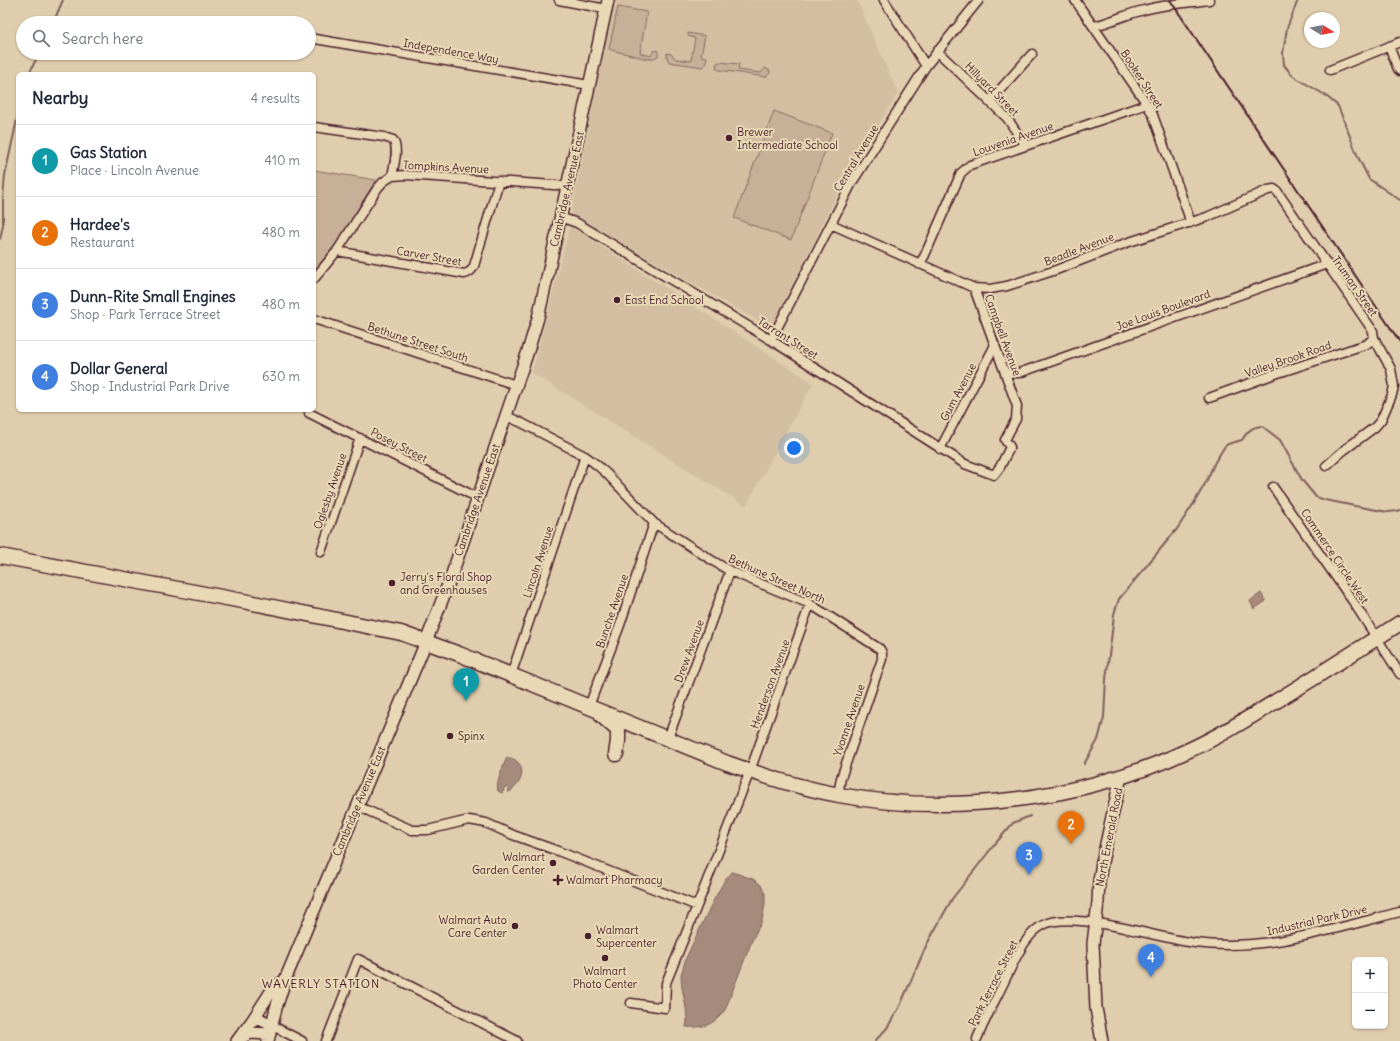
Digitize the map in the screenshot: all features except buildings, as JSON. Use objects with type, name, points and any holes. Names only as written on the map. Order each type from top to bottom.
[{"type":"highway","points":[[0,556],[401,633],[511,675],[750,771],[838,795],[898,802],[940,804],[973,803],[1050,794],[1079,788],[1156,764],[1188,751],[1251,717],[1400,622]]},
{"type":"highway","points":[[590,707],[618,730],[616,754],[629,733],[639,732],[665,737]]},
{"type":"main road","name":"Cambridge Avenue East","points":[[270,1033],[285,980],[426,642],[451,577],[506,416],[538,318],[607,4]]},
{"type":"main road","name":"North Emerald Road","points":[[1102,1041],[1096,1008],[1093,944],[1102,862],[1121,776]]},
{"type":"main road","points":[[238,1040],[272,990],[285,980]]},
{"type":"main road","points":[[252,1021],[260,1020],[270,1033]]},
{"type":"main road","points":[[238,1040],[250,1033],[270,1033]]},
{"type":"street","points":[[559,0],[607,4]]},
{"type":"street","points":[[884,0],[926,66]]},
{"type":"street","name":"Central Avenue","points":[[771,340],[853,181],[926,66],[979,0]]},
{"type":"street","name":"Booker Street","points":[[1075,0],[1147,104],[1158,127],[1190,223]]},
{"type":"street","points":[[1094,26],[1146,9],[1183,2],[1209,0]]},
{"type":"street","name":"Independence Way","points":[[316,39],[589,85]]},
{"type":"street","points":[[1330,70],[1400,42]]},
{"type":"street","points":[[1390,46],[1400,71]]},
{"type":"street","name":"Hillyard Street","points":[[937,52],[1010,122],[1026,146]]},
{"type":"street","points":[[989,102],[1032,54]]},
{"type":"street","name":"Louvenia Avenue","points":[[919,264],[961,173],[965,168],[1147,104]]},
{"type":"street","name":"Tompkins Avenue","points":[[316,127],[384,137],[393,140],[396,145],[396,152],[392,176],[406,175],[568,186]]},
{"type":"street","points":[[316,277],[337,251],[383,182],[392,176]]},
{"type":"street","name":"Carver Street","points":[[337,251],[464,274],[468,273],[474,266],[499,181]]},
{"type":"street","name":"Truman Street","points":[[1190,223],[1268,190],[1274,189],[1279,193],[1373,331],[1374,338],[1391,369],[1394,386],[1392,395],[1381,420],[1375,427],[1344,450],[1326,466]]},
{"type":"street","name":"Tarrant Street","points":[[560,217],[577,223],[771,340],[965,464],[994,475],[1000,466]]},
{"type":"street","name":"Beadle Avenue","points":[[974,288],[990,289],[1007,286],[1056,270],[1126,243],[1190,223]]},
{"type":"street","name":"Campbell Avenue","points":[[831,224],[974,288],[1018,411],[1016,419],[1005,440],[1010,447],[1000,466]]},
{"type":"street","name":"Joe Louis Boulevard","points":[[1005,373],[1019,373],[1327,264]]},
{"type":"street","name":"Bethune Street South","points":[[316,320],[516,385]]},
{"type":"street","name":"Valley Brook Road","points":[[1209,398],[1272,375],[1367,344],[1374,338]]},
{"type":"street","name":"Gum Avenue","points":[[940,449],[995,344]]},
{"type":"street","name":"Posey Street","points":[[309,413],[478,498]]},
{"type":"street","name":"Bethune Street North","points":[[506,416],[585,456],[607,474],[654,523],[730,571],[810,604],[877,646],[882,653]]},
{"type":"street","name":"Oglesby Avenue","points":[[321,552],[360,438]]},
{"type":"street","name":"Lincoln Avenue","points":[[511,675],[585,456]]},
{"type":"street","name":"Commerce Circle West","points":[[1274,487],[1352,600],[1400,674]]},
{"type":"street","name":"Bunche Avenue","points":[[590,707],[620,625],[654,523]]},
{"type":"street","name":"Drew Avenue","points":[[665,737],[730,571]]},
{"type":"street","name":"Henderson Avenue","points":[[631,1003],[665,1008],[666,983],[750,771],[810,604]]},
{"type":"street","name":"Yvonne Avenue","points":[[838,795],[846,764],[882,658],[882,653]]},
{"type":"street","points":[[357,806],[412,830],[428,830],[469,820],[486,823],[513,835],[558,851],[696,906]]},
{"type":"street","name":"Industrial Park Drive","points":[[1096,923],[1195,943],[1242,946],[1273,943],[1292,939],[1400,912]]},
{"type":"street","name":"Park Terrace Street","points":[[977,1039],[1019,953],[1032,934],[1042,925],[1054,921],[1067,920],[1096,923]]},
{"type":"street","points":[[326,1041],[358,959],[517,1041]]},
{"type":"street","points":[[270,1033],[302,1041]]},
{"type":"shaded area","name":"Brewer Intermediate School","points":[[614,0],[857,0],[898,93],[843,183],[776,319],[767,326],[571,214]]},
{"type":"shaded area","points":[[618,7],[647,12],[640,53],[651,56],[654,50],[658,51],[658,56],[648,59],[609,49]]},
{"type":"shaded area","points":[[688,33],[705,36],[701,56],[707,57],[703,67],[669,62],[667,53],[671,54],[676,59],[691,61],[695,38],[688,36]]},
{"type":"shaded area","points":[[717,63],[739,64],[738,70],[761,73],[765,68],[770,71],[770,73],[766,77],[719,70],[716,68]]},
{"type":"shaded area","points":[[774,111],[832,133],[791,240],[734,218]]},
{"type":"shaded area","points":[[316,170],[376,180],[336,244],[316,269]]},
{"type":"shaded area","name":"East End School","points":[[570,226],[813,383],[746,506],[532,373]]},
{"type":"shaded area","points":[[1261,593],[1266,601],[1254,609],[1250,601]]},
{"type":"shaded area","points":[[507,757],[514,759],[519,763],[522,774],[513,790],[507,793],[509,790],[506,787],[503,789],[504,791],[502,793],[498,791],[497,788],[500,774]]},
{"type":"shaded area","points":[[732,872],[753,879],[761,885],[765,894],[762,921],[753,938],[725,1010],[713,1022],[698,1027],[686,1027],[686,1008],[681,975],[686,958],[712,903],[726,878]]},
{"type":"waterway","points":[[56,16],[63,0]]},
{"type":"waterway","points":[[1298,0],[1287,28],[1283,53],[1284,65],[1293,76],[1325,95],[1338,106],[1358,157],[1369,179],[1400,200]]},
{"type":"waterway","points":[[30,72],[36,60]]},
{"type":"waterway","points":[[0,239],[3,225],[5,175],[16,124]]},
{"type":"waterway","points":[[1084,764],[1098,740],[1104,717],[1106,679],[1114,614],[1119,599],[1177,529],[1194,503],[1225,446],[1242,440],[1250,430],[1255,427],[1262,426],[1280,440],[1302,480],[1316,497],[1388,512],[1400,510]]},
{"type":"waterway","points":[[875,1041],[887,1028],[899,1008],[927,944],[952,899],[1013,823],[1030,816]]},
{"type":"railway","points":[[1170,0],[1400,342]]},
{"type":"place","name":"Brewer Intermediate School","points":[[729,138]]},
{"type":"place","name":"East End School","points":[[617,300]]},
{"type":"place","name":"Jerry's Floral Shop and Greenhouses","points":[[392,583]]},
{"type":"place","name":"Gas Station","points":[[466,701]]},
{"type":"place","name":"Spinx","points":[[450,736]]},
{"type":"place","name":"Hardee's","points":[[1071,844]]},
{"type":"place","name":"Walmart Garden Center","points":[[553,863]]},
{"type":"place","name":"Dunn-Rite Small Engines","points":[[1029,875]]},
{"type":"place","name":"Walmart Pharmacy","points":[[558,880]]},
{"type":"place","name":"Walmart Auto Care Center","points":[[515,926]]},
{"type":"place","name":"Walmart Supercenter","points":[[588,936]]},
{"type":"place","name":"Walmart Photo Center","points":[[605,958]]},
{"type":"place","name":"Dollar General","points":[[1151,977]]},
{"type":"district","name":"WAVERLY STATION","points":[[321,984]]}]
